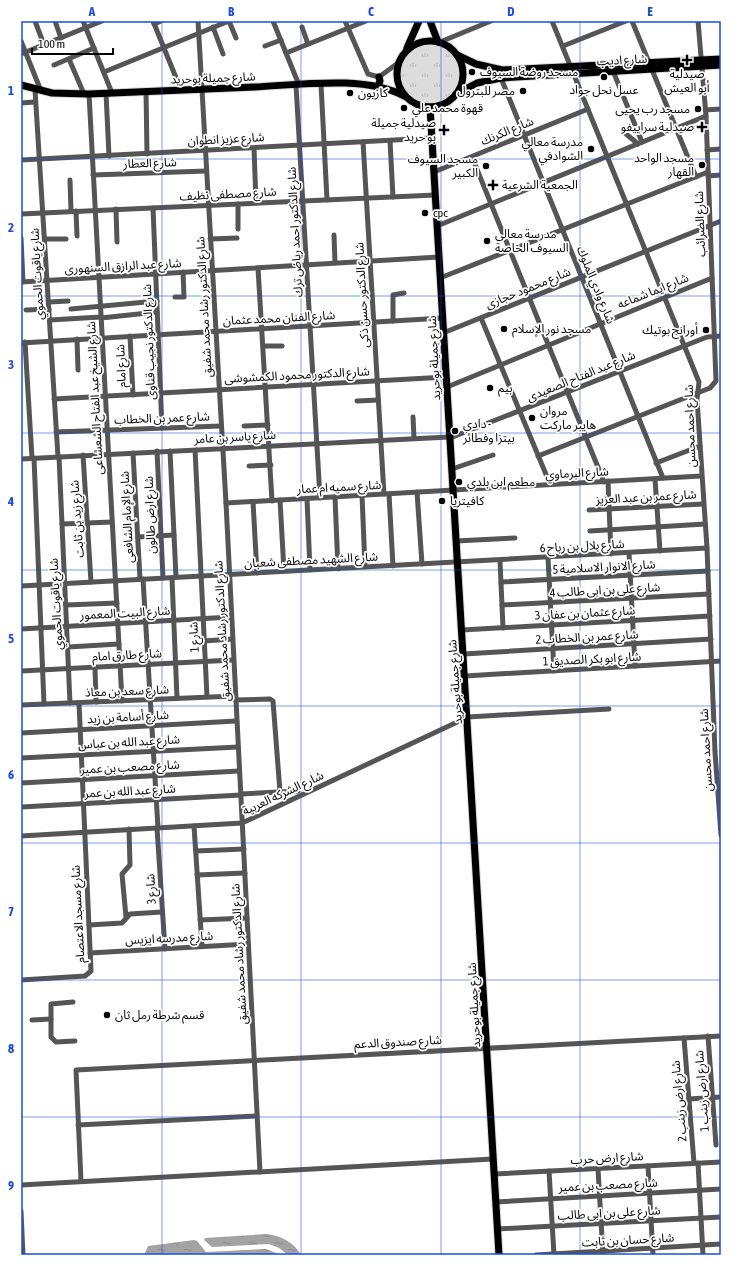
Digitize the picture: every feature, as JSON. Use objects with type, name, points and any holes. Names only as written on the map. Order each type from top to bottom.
[{"type":"main road","points":[[406,50],[424,41],[439,42],[457,55],[462,64],[463,75],[461,85],[456,94],[445,104],[430,108],[412,102],[404,96],[397,80],[398,62],[406,50],[419,21]]},
{"type":"main road","points":[[430,21],[439,42]]},
{"type":"main road","name":"شارع اديب","points":[[457,55],[476,64],[502,70],[613,71],[651,66]]},
{"type":"main road","name":"شارع اديب","points":[[456,94],[477,83],[501,78],[572,70],[701,63],[721,59]]},
{"type":"main road","name":"شارع اديب","points":[[701,63],[721,65]]},
{"type":"main road","points":[[378,78],[380,81],[378,86]]},
{"type":"main road","name":"شارع جميلة بوحريد","points":[[21,85],[38,91],[86,94],[321,84],[378,86],[404,96]]},
{"type":"main road","name":"شارع جميلة بوحريد","points":[[430,108],[446,387],[468,718],[499,1255]]},
{"type":"street","points":[[35,21],[44,45]]},
{"type":"street","points":[[55,21],[61,38]]},
{"type":"street","points":[[83,21],[104,72],[109,93],[109,156]]},
{"type":"street","points":[[23,53],[102,21]]},
{"type":"street","points":[[161,21],[153,22],[181,90]]},
{"type":"street","name":"شارع الدكتور رشاد محمد شفيق","points":[[198,21],[226,503],[260,1172]]},
{"type":"street","points":[[104,72],[227,21],[236,38]]},
{"type":"street","name":"شارع الدكتور احمد رياض ترك","points":[[273,21],[298,85],[306,265],[320,498]]},
{"type":"street","points":[[345,21],[366,72],[371,76],[378,78],[398,62]]},
{"type":"street","points":[[286,53],[366,21]]},
{"type":"street","points":[[439,42],[491,21]]},
{"type":"street","name":"شارع احمد محسن","points":[[552,21],[698,379],[697,399],[707,548],[721,836]]},
{"type":"street","points":[[562,46],[626,21]]},
{"type":"street","points":[[632,21],[696,177]]},
{"type":"street","name":"شارع الضرائب","points":[[538,456],[712,386],[719,374],[714,336],[707,150],[698,21]]},
{"type":"street","points":[[213,27],[223,54]]},
{"type":"street","points":[[302,27],[308,44]]},
{"type":"street","points":[[265,46],[281,40]]},
{"type":"street","points":[[21,41],[23,53],[38,91]]},
{"type":"street","points":[[54,65],[94,48]]},
{"type":"street","points":[[69,59],[86,94]]},
{"type":"street","points":[[613,71],[640,143]]},
{"type":"street","name":"شارع وادي الملوك","points":[[501,78],[663,478]]},
{"type":"street","points":[[321,84],[327,200]]},
{"type":"street","name":"شارع ياقوت الحموي","points":[[38,91],[35,102],[45,239],[62,524],[70,703]]},
{"type":"street","points":[[146,92],[147,154]]},
{"type":"street","name":"شارع الشيخ عبد الفتاح الشعشاعى","points":[[86,94],[92,156],[122,701]]},
{"type":"street","points":[[21,103],[35,102]]},
{"type":"street","name":"شارع الكرنك","points":[[434,172],[588,109]]},
{"type":"street","points":[[437,226],[676,128],[705,113],[721,109]]},
{"type":"street","points":[[625,133],[640,143]]},
{"type":"street","name":"شارع عزيز انطوان","points":[[21,160],[432,138]]},
{"type":"street","points":[[390,140],[393,197]]},
{"type":"street","name":"شارع الدكتور حسن ذكى","points":[[363,142],[380,440],[393,566]]},
{"type":"street","points":[[254,148],[256,203]]},
{"type":"street","points":[[707,150],[721,149]]},
{"type":"street","points":[[472,157],[567,392],[606,481],[611,554]]},
{"type":"street","name":"شارع العطار","points":[[93,175],[206,171]]},
{"type":"street","points":[[440,278],[696,177],[708,174],[721,175]]},
{"type":"street","points":[[70,180],[77,236]]},
{"type":"street","name":"شارع مصطفى نظيف","points":[[21,214],[435,195]]},
{"type":"street","points":[[238,204],[238,229]]},
{"type":"street","name":"شارع الدكتور نجيب قناوى","points":[[153,208],[162,428]]},
{"type":"street","points":[[116,209],[117,242]]},
{"type":"street","name":"شارع محمود حجازى","points":[[443,333],[721,221]]},
{"type":"street","points":[[334,235],[335,263]]},
{"type":"street","points":[[21,238],[22,282]]},
{"type":"street","points":[[210,239],[236,238]]},
{"type":"street","points":[[45,239],[66,239]]},
{"type":"street","name":"شارع عبد الرازق السنهورى","points":[[22,282],[439,257]]},
{"type":"street","points":[[258,268],[272,501]]},
{"type":"street","points":[[175,297],[184,296],[184,272]]},
{"type":"street","name":"شارع ايما شماعه","points":[[446,387],[712,278]]},
{"type":"street","points":[[393,321],[392,295],[404,293]]},
{"type":"street","points":[[48,302],[68,301]]},
{"type":"street","points":[[71,309],[157,301]]},
{"type":"street","points":[[26,310],[49,309]]},
{"type":"street","points":[[50,320],[157,312]]},
{"type":"street","name":"شارع الفنان محمد عثمان","points":[[23,342],[443,318]]},
{"type":"street","points":[[481,318],[550,484]]},
{"type":"street","name":"شارع امام","points":[[130,336],[133,395]]},
{"type":"street","name":"شارع عبد الفتاح الصعيدى","points":[[450,438],[707,336],[721,336]]},
{"type":"street","points":[[77,339],[78,370]]},
{"type":"street","points":[[23,342],[33,458],[44,704]]},
{"type":"street","points":[[263,346],[282,346]]},
{"type":"street","name":"شارع الدكتور محمود الكمشوشى","points":[[54,399],[446,377]]},
{"type":"street","points":[[357,401],[378,400]]},
{"type":"street","points":[[413,417],[414,438]]},
{"type":"street","points":[[244,426],[268,425]]},
{"type":"street","name":"شارع عمر بن الخطاب","points":[[56,432],[221,426]]},
{"type":"street","name":"شارع ياسر بن عامر","points":[[21,459],[269,445],[414,438],[450,438]]},
{"type":"street","points":[[656,463],[700,446]]},
{"type":"street","points":[[196,449],[200,576]]},
{"type":"street","name":"شارع ارض طالون","points":[[157,451],[163,578]]},
{"type":"street","points":[[170,451],[174,535],[173,620],[177,698]]},
{"type":"street","name":"شارع الإمام الشافعى","points":[[133,453],[142,579]]},
{"type":"street","name":"شارع زيد بن ثابت","points":[[83,455],[91,582]]},
{"type":"street","points":[[452,469],[493,455]]},
{"type":"street","points":[[248,466],[270,465]]},
{"type":"street","name":"شارع البرماوي","points":[[453,490],[702,476]]},
{"type":"street","points":[[655,479],[660,551]]},
{"type":"street","name":"شارع سميه ام عمار","points":[[226,503],[453,490]]},
{"type":"street","points":[[417,492],[422,564]]},
{"type":"street","points":[[362,495],[365,567]]},
{"type":"street","points":[[335,497],[338,568]]},
{"type":"street","points":[[307,499],[310,570]]},
{"type":"street","points":[[280,500],[284,571]]},
{"type":"street","points":[[253,502],[258,573]]},
{"type":"street","name":"شارع عمر بن عبد العزيز","points":[[589,510],[704,504]]},
{"type":"street","points":[[62,524],[112,522]]},
{"type":"street","points":[[590,531],[705,524]]},
{"type":"street","points":[[138,537],[174,535]]},
{"type":"street","points":[[456,541],[515,538]]},
{"type":"street","name":"شارع بلال بن رباح 6","points":[[458,562],[500,561],[707,548]]},
{"type":"street","points":[[629,553],[635,666]]},
{"type":"street","points":[[548,558],[554,671]]},
{"type":"street","points":[[500,561],[503,628]]},
{"type":"street","name":"شارع الشهيد مصطفى شعبان","points":[[21,586],[458,562]]},
{"type":"street","name":"شارع الانوار الاسلامية 5","points":[[501,582],[708,572]]},
{"type":"street","name":"شارع 1","points":[[200,576],[207,697]]},
{"type":"street","points":[[142,579],[150,700]]},
{"type":"street","name":"شارع على بن ابى طالب 4","points":[[502,605],[709,594]]},
{"type":"street","points":[[66,605],[116,603]]},
{"type":"street","name":"شارع عثمان بن عفان 3","points":[[462,630],[710,616]]},
{"type":"street","name":"شارع البيت المعمور","points":[[21,628],[231,617]]},
{"type":"street","points":[[204,641],[232,640]]},
{"type":"street","name":"شارع عمر بن الخطاب 2","points":[[464,654],[711,640]]},
{"type":"street","points":[[68,646],[119,644]]},
{"type":"street","name":"شارع طارق امام","points":[[21,670],[233,660]]},
{"type":"street","name":"شارع ابو بكر الصديق 1","points":[[465,676],[721,661]]},
{"type":"street","points":[[94,667],[96,702]]},
{"type":"street","name":"شارع سعد بن معاذ","points":[[21,705],[207,697],[270,699],[273,701],[280,792]]},
{"type":"street","name":"شارع 3","points":[[150,700],[164,949]]},
{"type":"street","name":"شارع مسجد الاعتصام","points":[[21,980],[87,976],[91,971],[79,703]]},
{"type":"street","points":[[468,718],[609,708]]},
{"type":"street","name":"شارع الشركه العربية","points":[[21,836],[242,823],[468,718]]},
{"type":"street","name":"شارع أسامة بن زيد","points":[[21,733],[236,721]]},
{"type":"street","name":"شارع عبد الله بن عباس","points":[[21,758],[238,747]]},
{"type":"street","name":"شارع مصعب بن عمير","points":[[21,783],[239,771]]},
{"type":"street","name":"شارع عبد الله بن عمر","points":[[21,807],[298,791]]},
{"type":"street","points":[[194,826],[202,946]]},
{"type":"street","points":[[126,918],[122,874],[130,865],[129,829]]},
{"type":"street","points":[[196,851],[244,849]]},
{"type":"street","points":[[197,875],[245,873]]},
{"type":"street","points":[[89,925],[120,923],[130,914],[162,912]]},
{"type":"street","points":[[200,920],[247,918]]},
{"type":"street","name":"شارع مدرسه ايزيس","points":[[90,953],[248,944]]},
{"type":"street","points":[[73,1002],[51,1004],[51,1019],[53,1040],[56,1042],[75,1041]]},
{"type":"street","points":[[32,1020],[51,1019]]},
{"type":"street","name":"شارع ارض زينب 1","points":[[708,1036],[716,1145]]},
{"type":"street","name":"شارع صندوق الدعم","points":[[78,1126],[76,1070],[487,1047],[721,1036]]},
{"type":"street","name":"شارع ارض زينب 2","points":[[684,1038],[699,1191],[703,1255]]},
{"type":"street","points":[[689,1099],[721,1097]]},
{"type":"street","points":[[81,1182],[78,1126],[257,1116]]},
{"type":"street","points":[[21,1185],[493,1159]]},
{"type":"street","name":"شارع ارض حرب","points":[[494,1174],[721,1162]]},
{"type":"street","points":[[648,1166],[653,1255]]},
{"type":"street","points":[[598,1168],[603,1253]]},
{"type":"street","points":[[549,1171],[554,1254]]},
{"type":"street","name":"شارع مصعب بن عمير","points":[[496,1202],[721,1189]]},
{"type":"street","points":[[21,1210],[23,1255]]},
{"type":"street","name":"شارع على بن ابى طالب","points":[[497,1229],[721,1217]]},
{"type":"street","name":"شارع حسان بن ثابت","points":[[536,1255],[603,1253],[721,1244]]},
{"type":"green space","points":[[429,44],[446,49],[454,57],[459,74],[454,91],[446,99],[429,104],[412,99],[404,91],[399,74],[404,57],[412,49]]},
{"type":"water","points":[[267,1234],[287,1240],[298,1250],[301,1255],[288,1255],[279,1248],[269,1244],[212,1247],[204,1240],[205,1238]]},
{"type":"water","points":[[194,1240],[197,1241],[206,1252],[266,1249],[281,1255],[144,1255],[148,1246]]},
{"type":"place","name":"صيدلية أبو العيش","points":[[687,60]]},
{"type":"place","name":"مسجد روضة السيوف","points":[[472,72]]},
{"type":"place","name":"عسل نحل جواد","points":[[604,77]]},
{"type":"place","name":"مصر للبترول","points":[[523,91]]},
{"type":"place","name":"كازيون","points":[[350,93]]},
{"type":"place","name":"قهوة محمد علي","points":[[404,108]]},
{"type":"place","name":"مسجد رب يحيى","points":[[698,109]]},
{"type":"place","name":"صيدلية سراييفو","points":[[702,127]]},
{"type":"place","name":"صيدلية جميلة بو حريد","points":[[444,130]]},
{"type":"place","name":"مدرسة معالي الشوادفي","points":[[591,149]]},
{"type":"place","name":"مسجد الواحد القهار","points":[[702,165]]},
{"type":"place","name":"مسجد السيوف الكبير","points":[[486,166]]},
{"type":"place","name":"الجمعية الشرعية","points":[[493,185]]},
{"type":"place","name":"cpc","points":[[425,213]]},
{"type":"place","name":"مدرسة معالي السيوف الخاصة","points":[[487,241]]},
{"type":"place","name":"مسجد نور الإسلام","points":[[504,329]]},
{"type":"place","name":"أورانج بوتيك","points":[[706,330]]},
{"type":"place","name":"بيم","points":[[490,388]]},
{"type":"place","name":"مروان هايبر ماركت","points":[[532,418]]},
{"type":"place","name":"دادي - بيتزا وفطائر","points":[[455,431]]},
{"type":"place","name":"مطعم ابن بلدي","points":[[459,482]]},
{"type":"place","name":"كافيتريا","points":[[442,501]]},
{"type":"place","name":"قسم شرطة رمل ثان","points":[[107,1015]]}]
